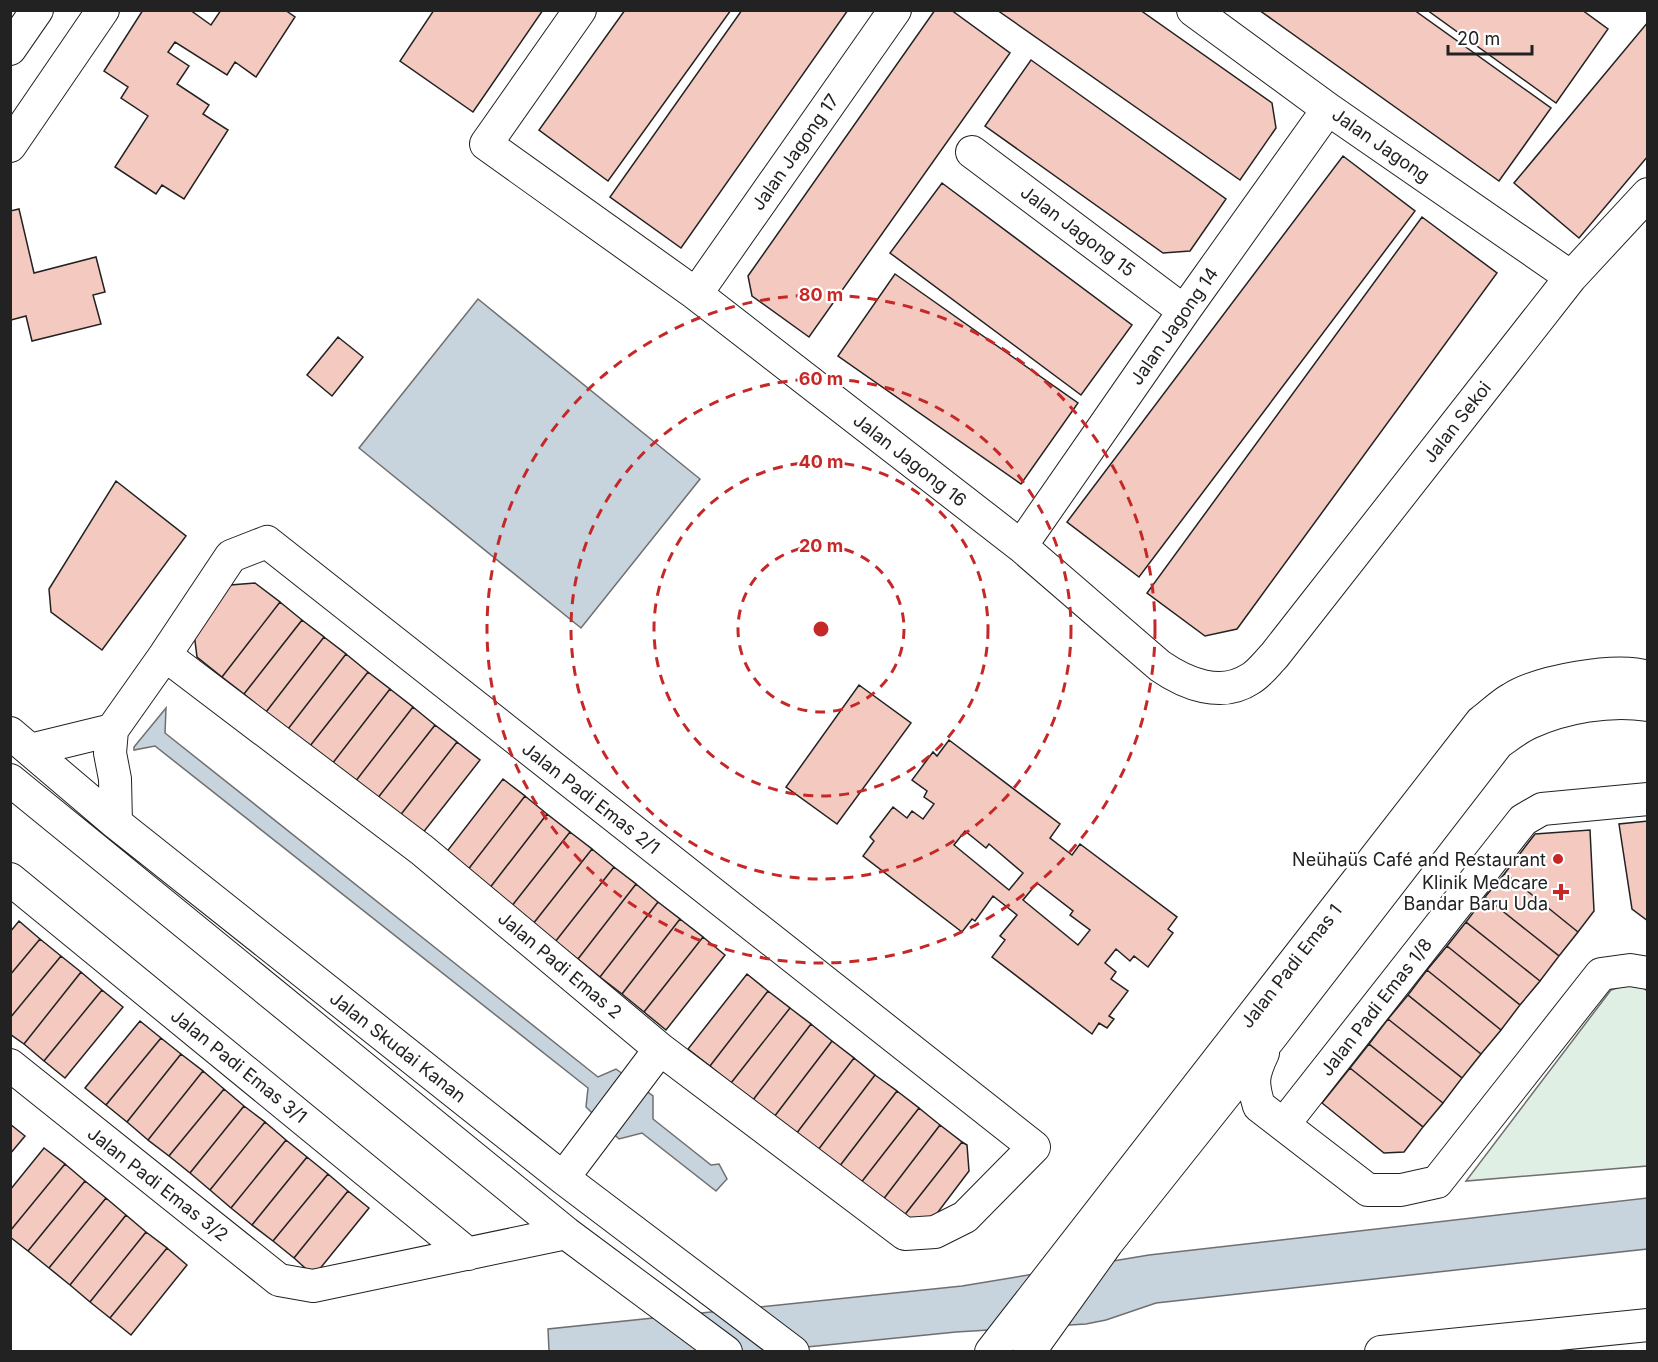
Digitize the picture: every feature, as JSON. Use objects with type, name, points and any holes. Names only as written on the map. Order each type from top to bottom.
[{"type":"street","points":[[10,49],[37,10]]},
{"type":"street","points":[[10,146],[103,10]]},
{"type":"street","name":"Jalan Jagong 16","points":[[580,10],[486,144],[696,294],[1021,546],[1178,679],[1197,686],[1237,686],[1252,678],[1274,656]]},
{"type":"street","name":"Jalan Jagong 17","points":[[696,294],[895,10]]},
{"type":"street","name":"Jalan Jagong","points":[[1193,10],[1328,109],[1571,277]]},
{"type":"street","name":"Jalan Jagong 14","points":[[1021,546],[1328,109]]},
{"type":"street","name":"Jalan Jagong 15","points":[[972,152],[1184,311]]},
{"type":"street","name":"Jalan Sekoi","points":[[1274,656],[1571,277],[1647,194]]},
{"type":"street","name":"Jalan Padi Emas 2/1","points":[[112,730],[231,556],[267,542],[1034,1147],[966,1217]]},
{"type":"street","name":"Jalan Padi Emas 2","points":[[165,655],[422,850],[660,1049],[905,1234],[935,1232],[966,1217]]},
{"type":"street","name":"Jalan Padi Emas 1","points":[[1029,1352],[1092,1242],[1481,722],[1512,698],[1551,683],[1587,676],[1638,674],[1647,677]]},
{"type":"street","name":"Jalan Padi Emas 1","points":[[993,1349],[1198,1129],[1498,743],[1527,724],[1554,713],[1623,704],[1647,705]]},
{"type":"street","points":[[20,742],[112,730],[110,753],[115,779],[116,823]]},
{"type":"street","name":"Jalan Skudai Kanan","points":[[20,742],[116,823],[563,1178],[793,1352]]},
{"type":"street","name":"Jalan Skudai Kanan","points":[[10,780],[566,1233],[726,1352]]},
{"type":"street","name":"Jalan Padi Emas 1/8","points":[[1271,1115],[1522,820],[1542,809],[1647,799]]},
{"type":"street","name":"Jalan Padi Emas 3/1","points":[[10,879],[468,1254]]},
{"type":"street","points":[[1270,1038],[1255,1070],[1252,1085],[1271,1115],[1368,1190],[1401,1190],[1437,1182],[1601,974],[1630,970],[1647,973]]},
{"type":"street","points":[[563,1178],[660,1049]]},
{"type":"street","name":"Jalan Padi Emas 3/2","points":[[10,1065],[279,1280],[313,1286],[468,1254]]},
{"type":"street","points":[[1198,1129],[1225,1112],[1271,1115]]},
{"type":"street","points":[[468,1254],[566,1233]]},
{"type":"street","points":[[1381,1352],[1647,1325]]},
{"type":"green space","points":[[1626,985],[1641,986],[1647,991],[1647,1166],[1466,1181],[1611,990]]},
{"type":"shaded area","points":[[478,299],[700,479],[581,628],[359,448]]},
{"type":"shaded area","points":[[166,708],[165,733],[598,1077],[616,1069],[653,1096],[653,1119],[711,1165],[719,1164],[727,1179],[716,1191],[642,1133],[619,1139],[586,1107],[588,1088],[155,746],[134,750],[134,747]]},
{"type":"shaded area","points":[[1647,1198],[1647,1249],[1156,1303],[1106,1320],[1086,1324],[956,1332],[758,1352],[549,1351],[548,1329],[962,1286],[1149,1255]]},
{"type":"building","points":[[143,10],[190,10],[211,25],[221,10],[285,10],[295,17],[256,77],[235,62],[227,75],[175,42],[168,52],[189,66],[177,84],[209,105],[203,114],[228,130],[184,199],[162,185],[156,194],[115,167],[148,116],[121,98],[128,87],[104,71]]},
{"type":"building","points":[[434,10],[543,10],[473,112],[400,61]]},
{"type":"building","points":[[625,10],[731,10],[608,181],[539,130]]},
{"type":"building","points":[[742,10],[848,10],[681,248],[610,197]]},
{"type":"building","points":[[935,10],[951,10],[1010,53],[809,337],[752,296],[748,276]]},
{"type":"building","points":[[997,10],[1140,10],[1272,103],[1276,128],[1240,180]]},
{"type":"building","points":[[1259,10],[1414,10],[1551,108],[1499,181]]},
{"type":"building","points":[[1427,10],[1582,10],[1608,29],[1556,103]]},
{"type":"building","points":[[1648,22],[1648,156],[1579,238],[1514,183]]},
{"type":"building","points":[[1031,60],[1226,199],[1190,251],[1163,253],[985,126]]},
{"type":"building","points":[[1343,156],[1415,211],[1139,577],[1067,522]]},
{"type":"building","points":[[942,183],[1132,325],[1081,395],[890,253]]},
{"type":"building","points":[[19,209],[34,273],[96,257],[105,292],[93,295],[101,324],[32,341],[26,316],[11,320],[10,211]]},
{"type":"building","points":[[1422,217],[1497,273],[1237,629],[1205,636],[1147,593]]},
{"type":"building","points":[[895,274],[1078,403],[1021,484],[838,356]]},
{"type":"building","points":[[338,337],[363,357],[332,396],[307,375]]},
{"type":"building","points":[[116,481],[186,536],[102,650],[51,612],[49,589]]},
{"type":"building","points":[[255,583],[280,602],[222,677],[197,657],[194,633],[230,585]]},
{"type":"building","points":[[280,602],[302,620],[244,694],[222,677]]},
{"type":"building","points":[[302,620],[324,637],[266,712],[244,694]]},
{"type":"building","points":[[324,637],[346,654],[288,729],[266,712]]},
{"type":"building","points":[[346,654],[368,672],[310,746],[288,729]]},
{"type":"building","points":[[368,672],[390,689],[332,764],[310,746]]},
{"type":"building","points":[[859,685],[911,723],[837,824],[786,787]]},
{"type":"building","points":[[390,689],[413,707],[355,782],[332,764]]},
{"type":"building","points":[[413,707],[435,725],[377,799],[355,782]]},
{"type":"building","points":[[435,725],[457,742],[399,817],[377,799]]},
{"type":"building","points":[[949,740],[1060,824],[1050,838],[1072,855],[1080,844],[1177,917],[1168,929],[1173,933],[1148,967],[1134,956],[1130,961],[1116,949],[1105,963],[1116,972],[1111,979],[1128,991],[1109,1016],[1114,1019],[1107,1028],[1099,1023],[1092,1034],[992,957],[1005,940],[1000,936],[1017,915],[993,896],[975,921],[972,919],[962,932],[863,856],[874,841],[870,837],[893,807],[907,818],[912,811],[923,819],[934,804],[924,797],[927,791],[912,780],[933,752],[937,756]],"holes":[[[965,831],[986,848],[989,844],[1023,873],[1009,890],[954,845]],[[1037,883],[1073,911],[1070,915],[1090,930],[1078,945],[1023,900]]]},
{"type":"building","points":[[457,742],[480,760],[422,834],[399,817]]},
{"type":"building","points":[[503,779],[525,796],[467,871],[445,854]]},
{"type":"building","points":[[525,796],[547,814],[489,889],[467,871]]},
{"type":"building","points":[[547,814],[570,832],[511,907],[489,889]]},
{"type":"building","points":[[1648,821],[1648,921],[1632,909],[1619,824]]},
{"type":"building","name":"Klinik Medcare Bandar Baru Uda","points":[[1590,830],[1594,911],[1578,932],[1505,873],[1535,834]]},
{"type":"building","points":[[570,832],[592,849],[533,924],[511,907]]},
{"type":"building","points":[[592,849],[614,867],[555,942],[533,924]]},
{"type":"building","points":[[614,867],[636,884],[578,959],[555,942]]},
{"type":"building","points":[[1505,873],[1578,932],[1559,956],[1485,897]]},
{"type":"building","points":[[636,884],[658,902],[600,977],[578,959]]},
{"type":"building","points":[[1485,897],[1559,956],[1540,981],[1466,922]]},
{"type":"building","points":[[658,902],[680,919],[622,994],[600,977]]},
{"type":"building","points":[[680,919],[703,937],[644,1012],[622,994]]},
{"type":"building","points":[[19,921],[40,939],[10,975],[10,932]]},
{"type":"building","points":[[1466,922],[1540,981],[1520,1005],[1447,946]]},
{"type":"building","points":[[703,937],[725,955],[666,1030],[644,1012]]},
{"type":"building","points":[[40,939],[61,956],[10,1018],[10,975]]},
{"type":"building","points":[[1447,946],[1520,1005],[1501,1030],[1427,970]]},
{"type":"building","points":[[61,956],[81,972],[24,1044],[10,1034],[10,1018]]},
{"type":"building","points":[[1427,970],[1501,1030],[1481,1054],[1408,995]]},
{"type":"building","points":[[81,972],[102,990],[44,1061],[24,1044]]},
{"type":"building","points":[[747,974],[768,991],[710,1066],[688,1049]]},
{"type":"building","points":[[102,990],[123,1007],[65,1078],[44,1061]]},
{"type":"building","points":[[768,991],[790,1008],[731,1083],[710,1066]]},
{"type":"building","points":[[1408,995],[1481,1054],[1462,1078],[1388,1019]]},
{"type":"building","points":[[790,1008],[811,1024],[753,1100],[731,1083]]},
{"type":"building","points":[[1388,1019],[1462,1078],[1443,1103],[1369,1044]]},
{"type":"building","points":[[140,1021],[161,1038],[106,1105],[85,1088]]},
{"type":"building","points":[[811,1024],[832,1041],[774,1117],[753,1100]]},
{"type":"building","points":[[161,1038],[181,1054],[127,1122],[106,1105]]},
{"type":"building","points":[[832,1041],[854,1058],[796,1134],[774,1117]]},
{"type":"building","points":[[1369,1044],[1443,1103],[1423,1127],[1350,1068]]},
{"type":"building","points":[[181,1054],[203,1071],[148,1140],[127,1122]]},
{"type":"building","points":[[854,1058],[875,1075],[818,1150],[796,1134]]},
{"type":"building","points":[[1350,1068],[1423,1127],[1404,1152],[1384,1153],[1322,1103]]},
{"type":"building","points":[[203,1071],[224,1089],[169,1156],[148,1140]]},
{"type":"building","points":[[875,1075],[897,1091],[839,1167],[818,1150]]},
{"type":"building","points":[[224,1089],[244,1106],[190,1173],[169,1156]]},
{"type":"building","points":[[897,1091],[919,1108],[860,1184],[839,1167]]},
{"type":"building","points":[[244,1106],[265,1122],[210,1190],[190,1173]]},
{"type":"building","points":[[919,1108],[940,1125],[882,1201],[860,1184]]},
{"type":"building","points":[[265,1122],[286,1140],[231,1208],[210,1190]]},
{"type":"building","points":[[10,1124],[25,1136],[10,1154]]},
{"type":"building","points":[[940,1125],[962,1142],[903,1217],[882,1201]]},
{"type":"building","points":[[286,1140],[307,1157],[252,1225],[231,1208]]},
{"type":"building","points":[[962,1142],[967,1145],[969,1171],[932,1220],[903,1217]]},
{"type":"building","points":[[44,1148],[65,1164],[10,1231],[10,1190]]},
{"type":"building","points":[[307,1157],[328,1174],[273,1241],[252,1225]]},
{"type":"building","points":[[65,1164],[85,1181],[28,1251],[10,1237],[10,1231]]},
{"type":"building","points":[[328,1174],[348,1191],[294,1258],[273,1241]]},
{"type":"building","points":[[85,1181],[106,1198],[49,1268],[28,1251]]},
{"type":"building","points":[[348,1191],[369,1208],[314,1276],[294,1258]]},
{"type":"building","points":[[106,1198],[126,1215],[70,1285],[49,1268]]},
{"type":"building","points":[[126,1215],[146,1232],[90,1302],[70,1285]]},
{"type":"building","points":[[146,1232],[167,1248],[110,1318],[90,1302]]},
{"type":"building","points":[[167,1248],[187,1265],[131,1335],[110,1318]]},
{"type":"place","name":"Neühaüs Café and Restaurant","points":[[1558,859]]},
{"type":"place","name":"Klinik Medcare Bandar Baru Uda","points":[[1561,892]]}]
